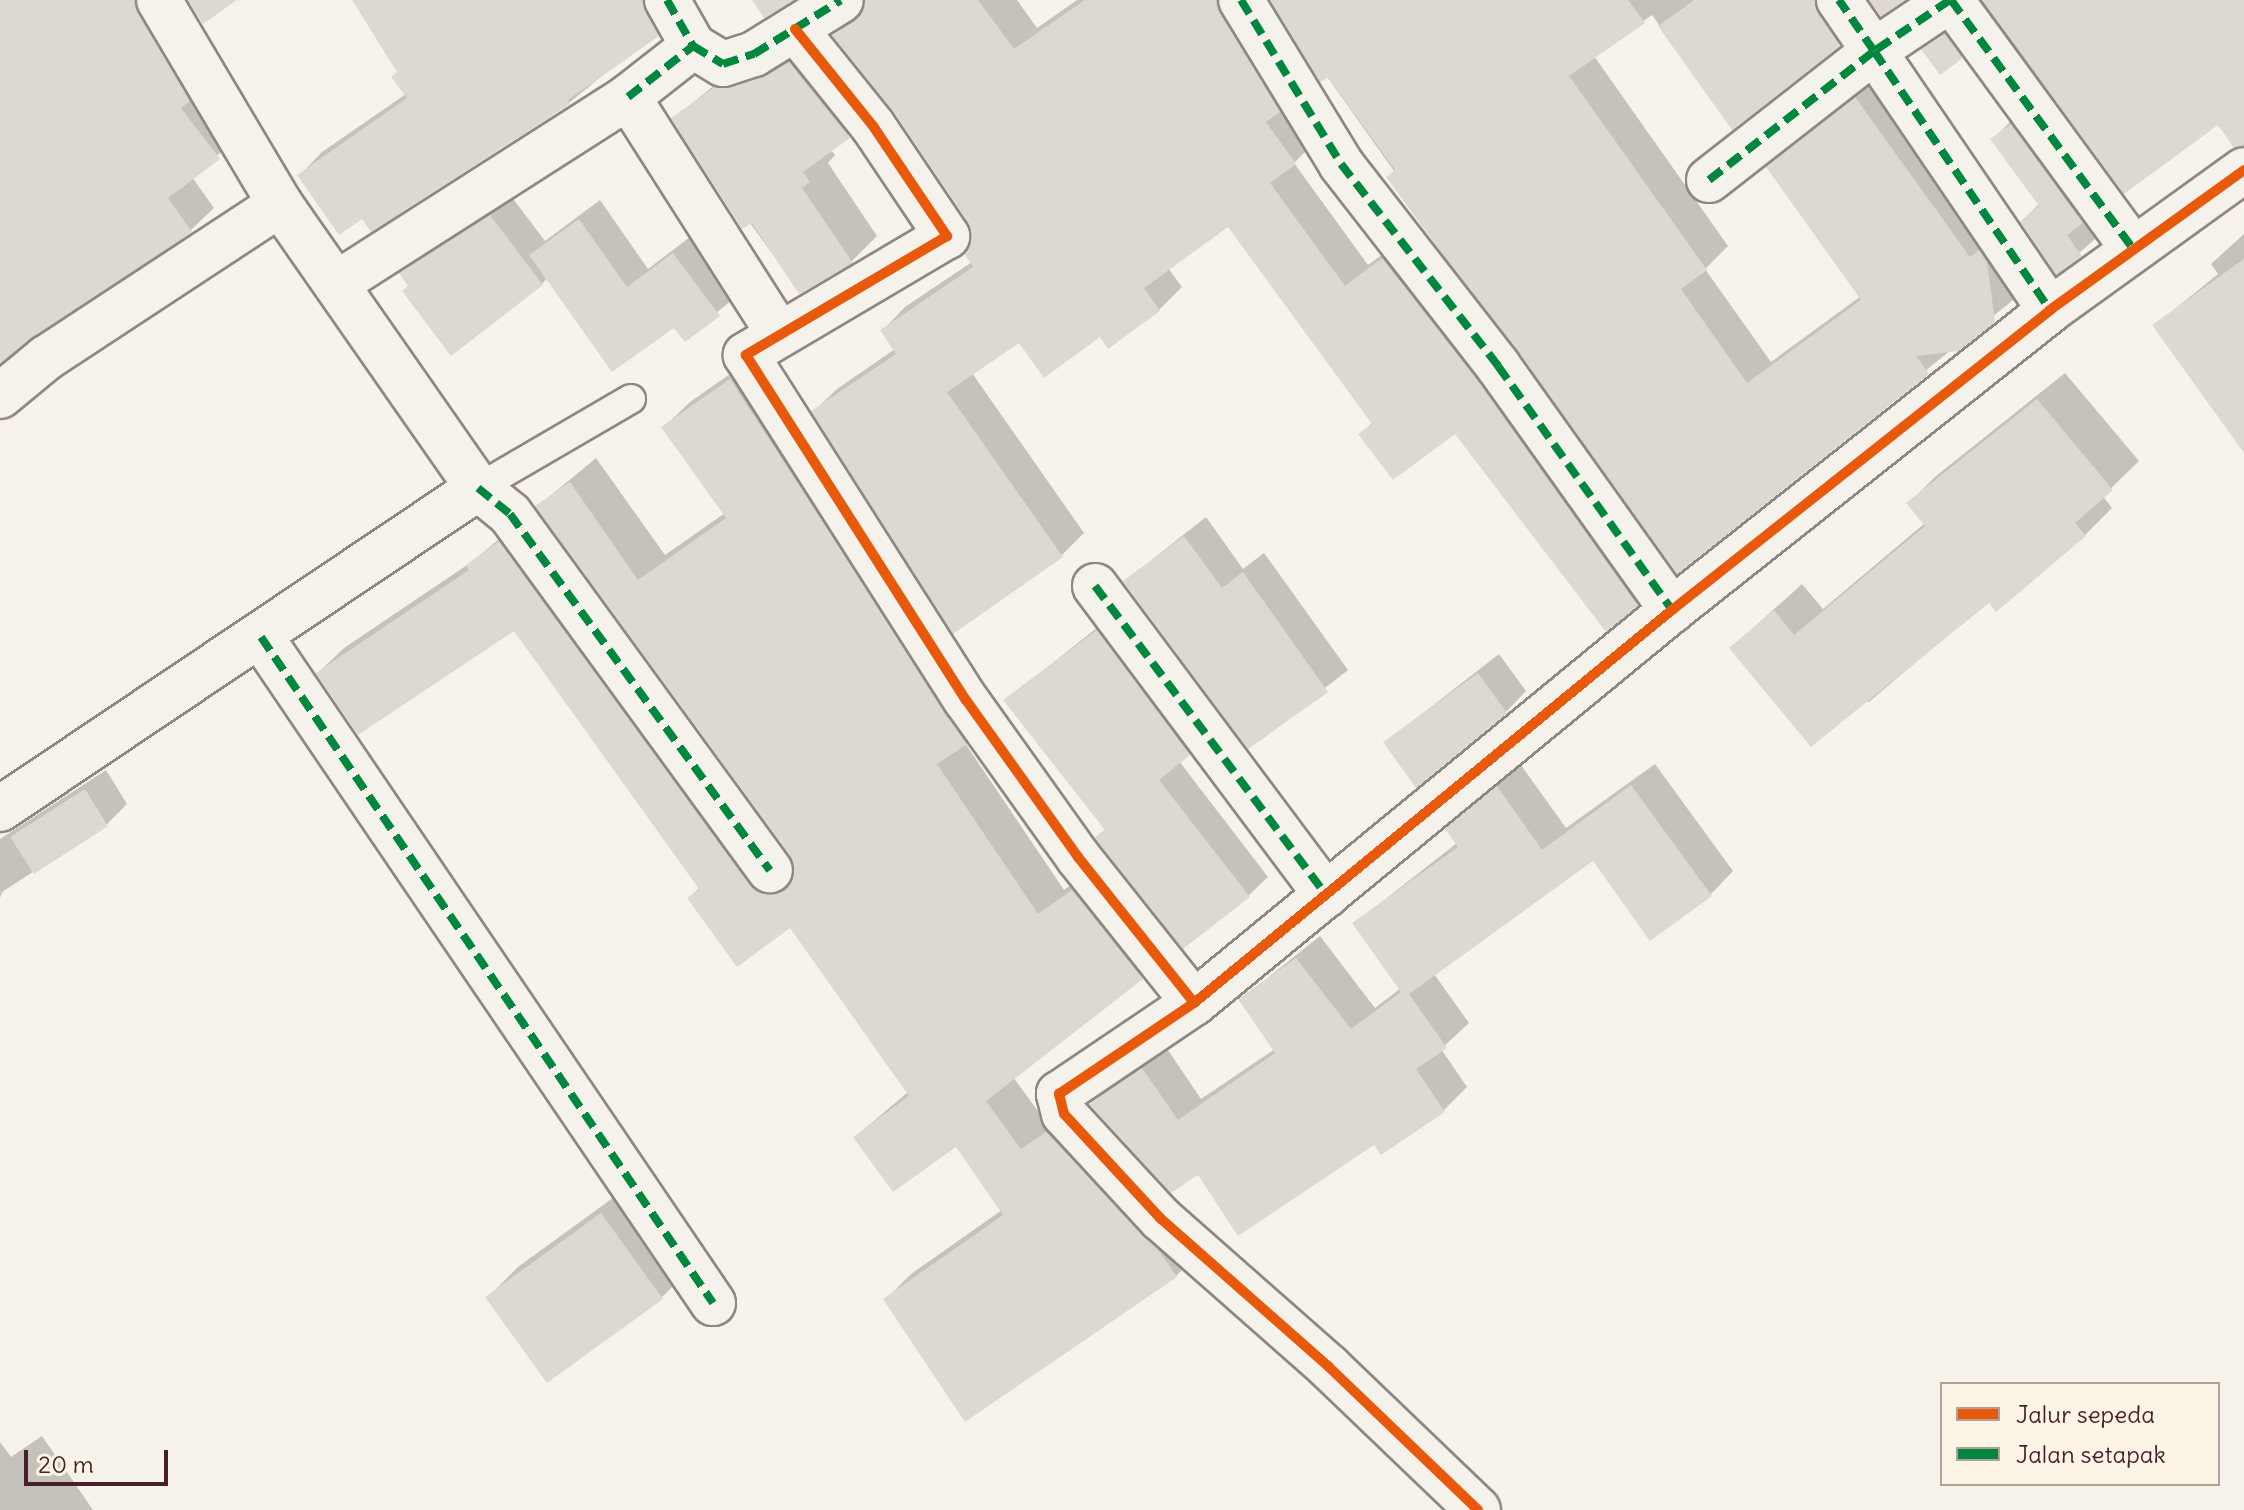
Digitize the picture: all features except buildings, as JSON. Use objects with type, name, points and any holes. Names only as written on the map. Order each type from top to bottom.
[{"type":"street","points":[[159,0],[280,204],[478,488],[510,514],[770,870]]},
{"type":"street","points":[[667,0],[693,46],[723,64],[733,63],[841,0]]},
{"type":"street","points":[[1241,0],[1341,164],[1498,366],[1672,610]]},
{"type":"street","points":[[1839,0],[2050,310]]},
{"type":"street","points":[[1709,180],[1874,51],[1950,0],[2133,249]]},
{"type":"street","points":[[795,29],[873,126],[947,236],[746,355],[799,444],[966,700],[1078,857],[1194,1003]]},
{"type":"street","points":[[336,284],[628,97],[693,46]]},
{"type":"street","points":[[628,97],[779,334]]},
{"type":"street","points":[[1478,1510],[1329,1367],[1161,1219],[1064,1114],[1059,1098],[1063,1089],[1194,1003],[1672,610],[2050,310],[2244,170]]},
{"type":"street","points":[[0,396],[46,358],[280,204]]},
{"type":"street","points":[[0,809],[261,637],[478,488]]},
{"type":"street","points":[[1095,586],[1326,895]]},
{"type":"street","points":[[261,637],[713,1303]]},
{"type":"lane","points":[[478,488],[631,399]]},
{"type":"marked path","points":[[667,0],[693,46],[723,64],[754,54],[841,0]]},
{"type":"marked path","points":[[1241,0],[1341,164],[1498,366],[1672,610]]},
{"type":"marked path","points":[[1709,180],[1874,51],[1839,0]]},
{"type":"marked path","points":[[1950,0],[1874,51],[2050,310]]},
{"type":"marked path","points":[[1951,0],[2133,249]]},
{"type":"marked path","points":[[628,97],[693,46]]},
{"type":"marked path","points":[[478,488],[510,514],[770,870]]},
{"type":"marked path","points":[[1095,586],[1326,895]]},
{"type":"marked path","points":[[261,637],[713,1303]]},
{"type":"cycle path","points":[[795,29],[873,126],[947,236],[746,355],[966,700],[1078,857],[1194,1003]]},
{"type":"cycle path","points":[[1478,1510],[1329,1367],[1161,1219],[1064,1114],[1059,1094],[1194,1003],[1672,610],[2050,310],[2244,170]]}]
